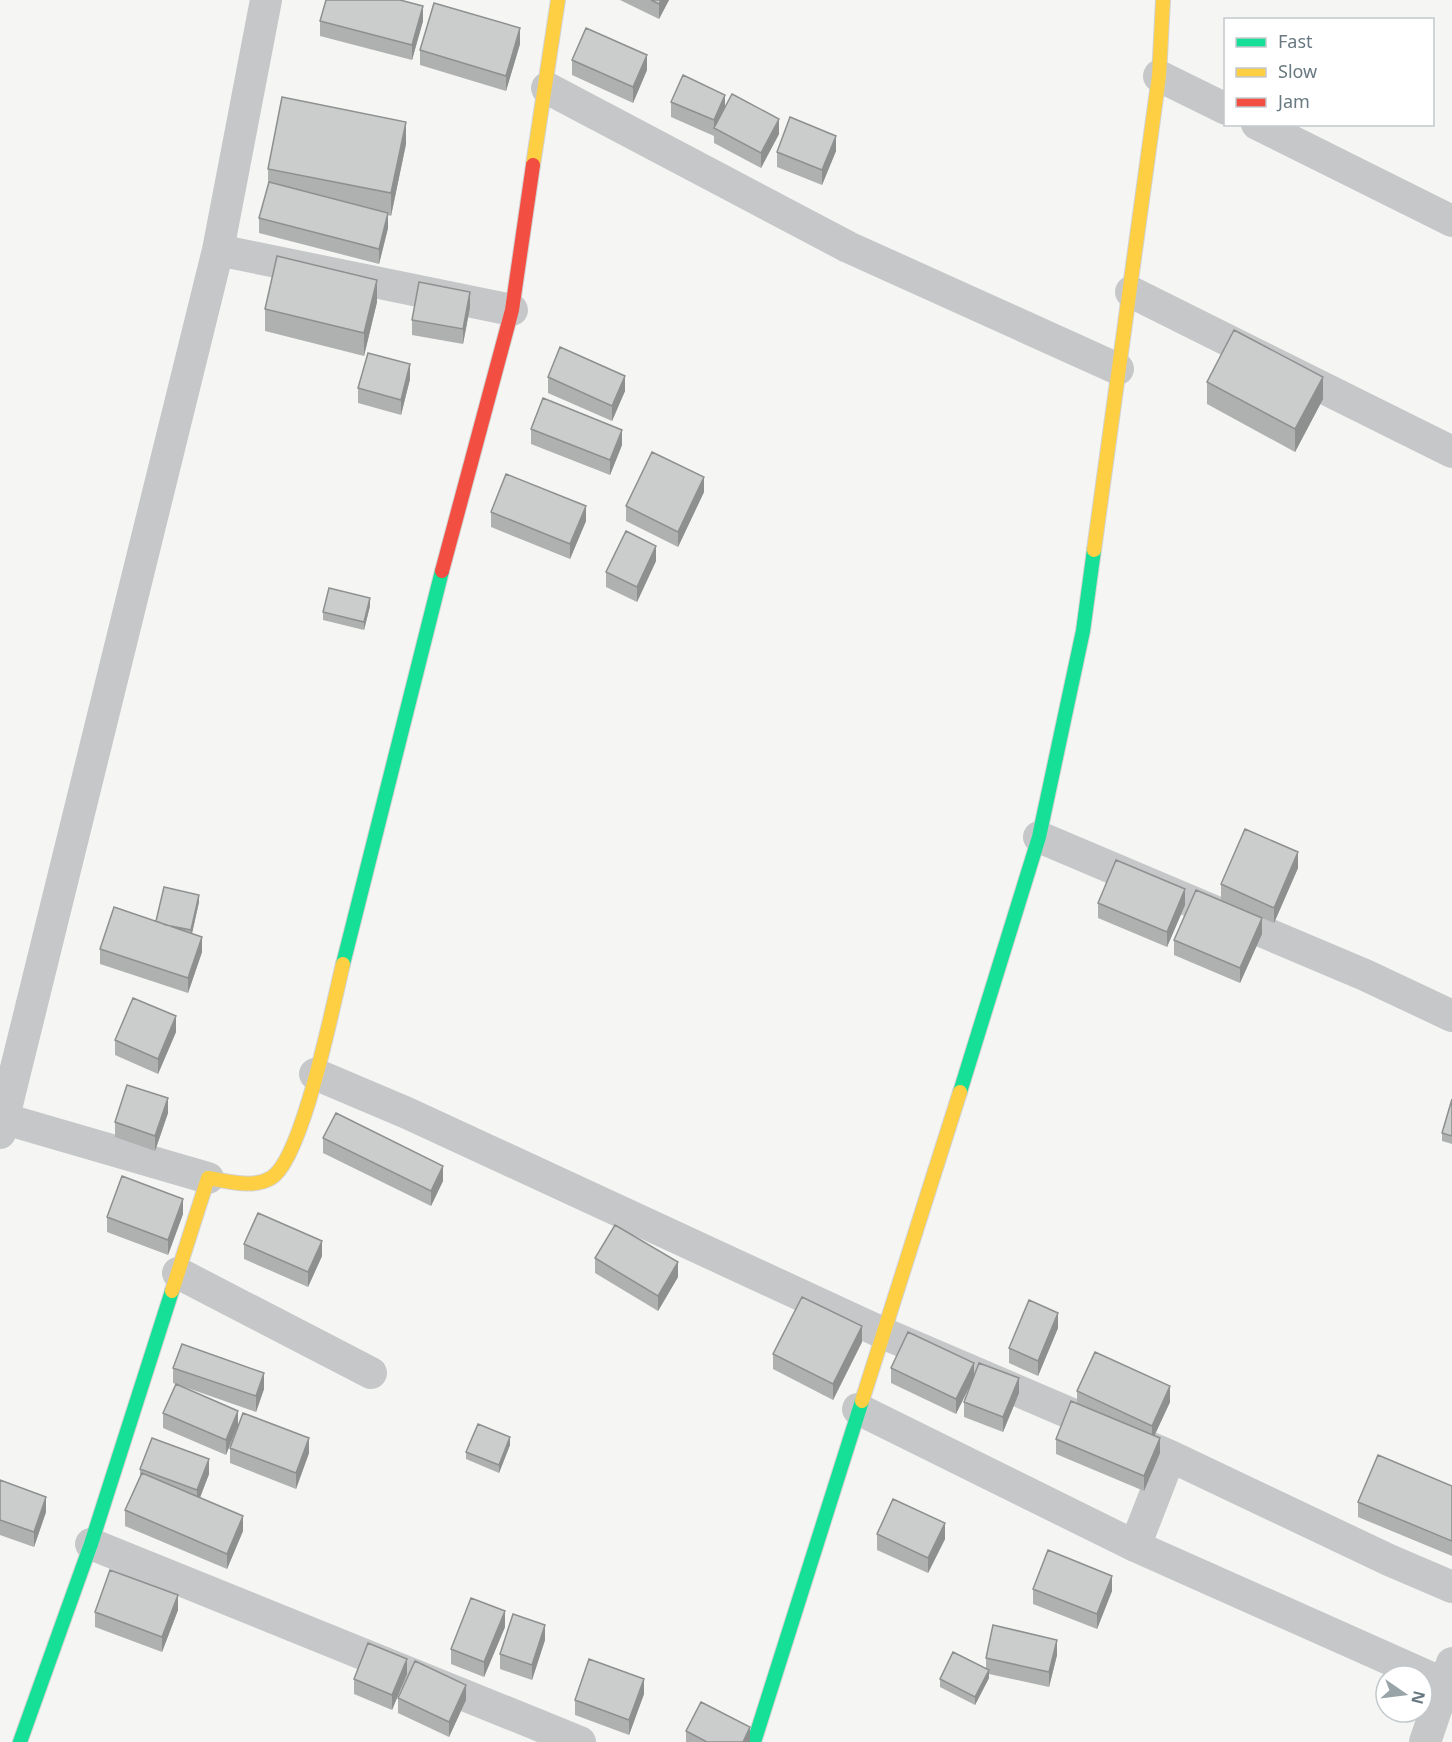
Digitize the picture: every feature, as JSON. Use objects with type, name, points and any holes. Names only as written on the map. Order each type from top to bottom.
[{"type":"street","points":[[266,0],[218,250],[2,1126],[248,1186],[271,1180],[290,1156],[315,1074],[397,758],[444,562],[512,310],[547,88],[558,0]]},
{"type":"street","points":[[754,1742],[808,1579],[858,1409],[885,1334],[1039,837],[1083,631],[1118,369],[1131,292],[1158,76],[1163,0]]},
{"type":"street","points":[[1158,76],[1224,108]]},
{"type":"street","points":[[547,88],[848,248],[1118,369]]},
{"type":"street","points":[[1261,126],[1452,221]]},
{"type":"street","points":[[218,250],[512,310]]},
{"type":"street","points":[[1131,292],[1452,452]]},
{"type":"street","points":[[1039,837],[1365,975],[1452,1016]]},
{"type":"street","points":[[315,1074],[418,1118],[885,1334],[1170,1456],[1389,1560],[1452,1587]]},
{"type":"street","points":[[20,1742],[91,1544],[208,1178]]},
{"type":"street","points":[[178,1273],[371,1373]]},
{"type":"street","points":[[858,1409],[1135,1546],[1448,1673],[1425,1742]]},
{"type":"street","points":[[1135,1546],[1170,1456]]},
{"type":"street","points":[[91,1544],[580,1742]]},
{"type":"building","points":[[326,0],[400,0],[423,6],[412,45],[320,21]]},
{"type":"building","points":[[434,3],[520,28],[506,76],[420,50]]},
{"type":"building","points":[[586,28],[647,55],[633,87],[572,60]]},
{"type":"building","points":[[683,75],[725,95],[714,120],[671,102]]},
{"type":"building","points":[[732,94],[779,119],[761,153],[714,128]]},
{"type":"building","points":[[282,97],[406,122],[391,193],[268,169]]},
{"type":"building","points":[[790,117],[836,136],[822,170],[777,152]]},
{"type":"building","points":[[269,182],[388,213],[379,249],[259,218]]},
{"type":"building","points":[[277,256],[377,280],[364,333],[265,309]]},
{"type":"building","points":[[419,282],[470,292],[463,329],[412,320]]},
{"type":"building","points":[[1234,330],[1323,377],[1295,429],[1207,382]]},
{"type":"building","points":[[560,347],[625,376],[612,406],[548,377]]},
{"type":"building","points":[[368,353],[410,364],[401,400],[358,388]]},
{"type":"building","points":[[543,398],[622,430],[610,460],[531,429]]},
{"type":"building","points":[[652,452],[704,477],[678,532],[626,506]]},
{"type":"building","points":[[506,474],[586,506],[570,544],[491,512]]},
{"type":"building","points":[[626,531],[656,546],[637,587],[606,572]]},
{"type":"building","points":[[329,588],[370,598],[364,622],[323,612]]},
{"type":"building","points":[[1245,829],[1298,852],[1274,908],[1221,884]]},
{"type":"building","points":[[1116,860],[1185,889],[1167,932],[1098,903]]},
{"type":"building","points":[[164,887],[199,895],[191,930],[156,921]]},
{"type":"building","points":[[1196,890],[1262,918],[1240,968],[1174,940]]},
{"type":"building","points":[[114,907],[202,937],[188,978],[100,949]]},
{"type":"building","points":[[133,998],[176,1016],[158,1059],[115,1040]]},
{"type":"building","points":[[127,1085],[168,1098],[155,1136],[115,1122]]},
{"type":"building","points":[[1452,1099],[1452,1136],[1442,1133]]},
{"type":"building","points":[[336,1113],[443,1166],[431,1191],[323,1138]]},
{"type":"building","points":[[122,1176],[183,1199],[168,1240],[107,1217]]},
{"type":"building","points":[[258,1213],[322,1241],[308,1272],[244,1244]]},
{"type":"building","points":[[615,1225],[678,1262],[658,1296],[595,1258]]},
{"type":"building","points":[[802,1297],[862,1326],[833,1384],[773,1354]]},
{"type":"building","points":[[1029,1300],[1058,1313],[1038,1361],[1009,1348]]},
{"type":"building","points":[[908,1332],[974,1363],[956,1399],[891,1368]]},
{"type":"building","points":[[182,1344],[264,1373],[256,1396],[173,1368]]},
{"type":"building","points":[[1095,1352],[1170,1386],[1152,1426],[1077,1391]]},
{"type":"building","points":[[979,1363],[1019,1378],[1003,1417],[964,1402]]},
{"type":"building","points":[[176,1384],[238,1411],[226,1440],[163,1413]]},
{"type":"building","points":[[1071,1401],[1160,1438],[1144,1476],[1056,1439]]},
{"type":"building","points":[[243,1413],[309,1438],[296,1473],[230,1448]]},
{"type":"building","points":[[478,1424],[510,1437],[499,1465],[466,1452]]},
{"type":"building","points":[[152,1438],[209,1459],[197,1490],[140,1469]]},
{"type":"building","points":[[1378,1455],[1452,1486],[1452,1541],[1358,1502]]},
{"type":"building","points":[[142,1473],[243,1516],[227,1554],[125,1510]]},
{"type":"building","points":[[0,1480],[46,1497],[34,1532],[0,1520]]},
{"type":"building","points":[[893,1499],[945,1523],[928,1558],[877,1534]]},
{"type":"building","points":[[1048,1550],[1112,1576],[1097,1614],[1033,1589]]},
{"type":"building","points":[[110,1570],[178,1595],[162,1637],[95,1612]]},
{"type":"building","points":[[471,1598],[505,1611],[484,1662],[451,1649]]},
{"type":"building","points":[[513,1614],[545,1625],[532,1665],[500,1654]]},
{"type":"building","points":[[993,1625],[1057,1640],[1049,1672],[986,1658]]},
{"type":"building","points":[[368,1643],[407,1659],[392,1695],[354,1679]]},
{"type":"building","points":[[953,1652],[989,1670],[975,1697],[940,1679]]},
{"type":"building","points":[[589,1659],[644,1679],[629,1720],[575,1700]]},
{"type":"building","points":[[415,1661],[466,1685],[449,1722],[398,1698]]},
{"type":"building","points":[[701,1702],[750,1727],[743,1742],[707,1742],[686,1731]]},
{"type":"traffic: fast","points":[[960,1092],[1039,837],[1083,631],[1094,550]]},
{"type":"traffic: fast","points":[[343,964],[442,571]]},
{"type":"traffic: fast","points":[[20,1742],[91,1544],[172,1291]]},
{"type":"traffic: fast","points":[[754,1742],[862,1401]]},
{"type":"traffic: slow","points":[[533,165],[558,0]]},
{"type":"traffic: slow","points":[[1094,550],[1159,76],[1163,0]]},
{"type":"traffic: slow","points":[[172,1291],[208,1178],[248,1184],[256,1183],[271,1178],[283,1165],[294,1142],[315,1079],[343,964]]},
{"type":"traffic: slow","points":[[862,1401],[960,1092]]},
{"type":"traffic: jam","points":[[442,571],[512,310],[533,165]]}]
